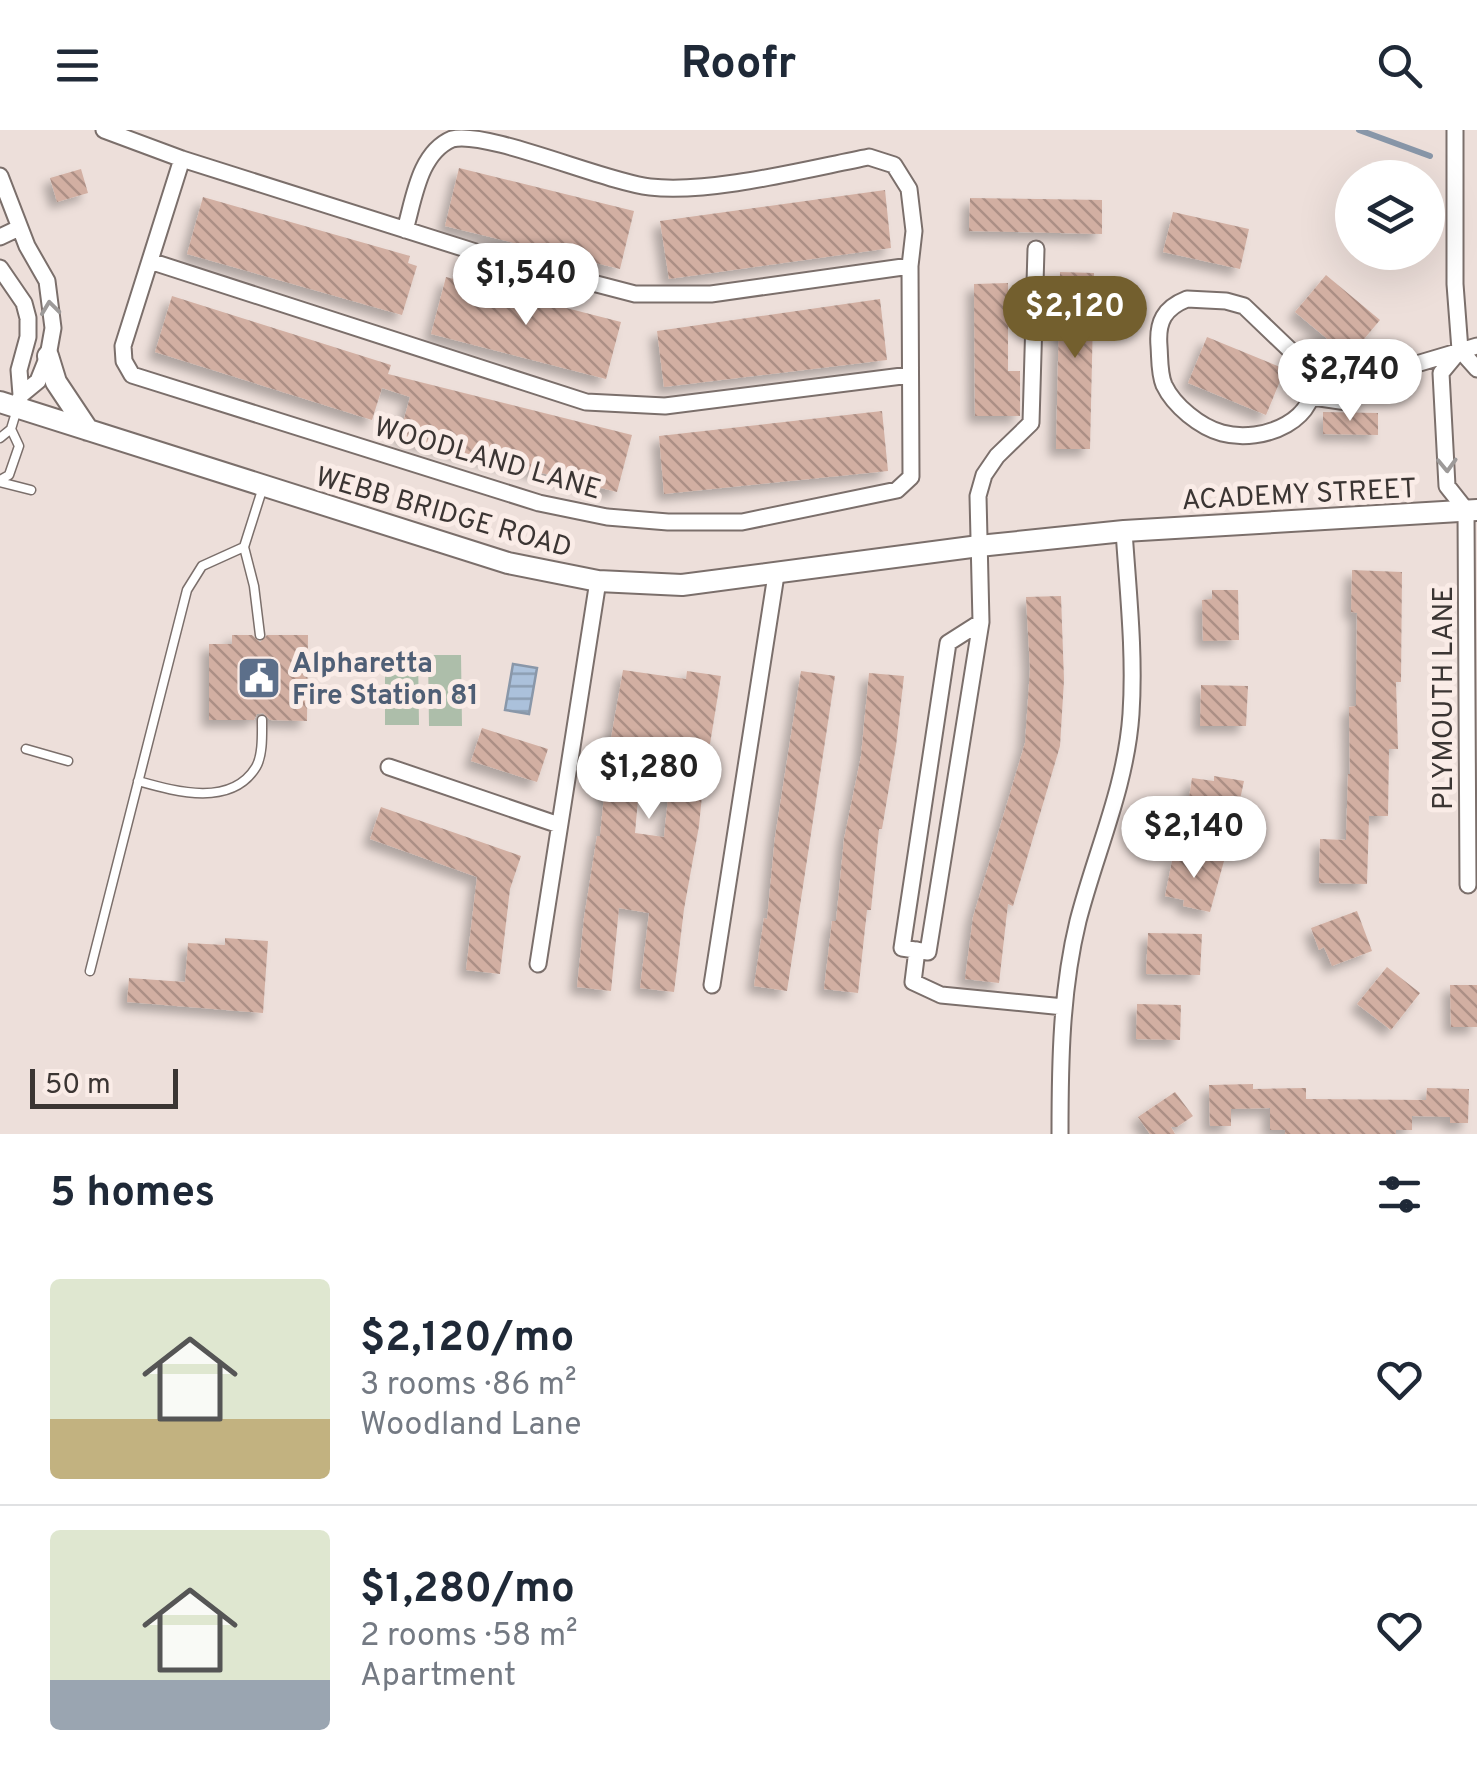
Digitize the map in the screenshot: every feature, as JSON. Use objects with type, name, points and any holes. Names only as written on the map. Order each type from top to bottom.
[{"type":"street","points":[[104,130],[484,256],[635,294],[710,294],[910,266]]},
{"type":"street","points":[[1455,130],[1455,284],[1460,350],[1477,369]]},
{"type":"street","name":"WOODLAND LANE","points":[[182,159],[123,346],[124,360],[132,375],[539,503],[607,517],[742,522],[897,490],[911,477],[910,266],[914,231],[909,189],[894,165],[868,157],[696,186],[650,187],[495,141],[457,137],[436,148],[422,170],[405,230]]},
{"type":"street","points":[[0,176],[19,228],[47,282],[53,328],[38,381],[13,402]]},
{"type":"street","points":[[0,237],[19,228]]},
{"type":"street","points":[[982,622],[948,643],[902,948],[928,952],[982,622],[978,496],[984,475],[1031,423],[1036,249]]},
{"type":"street","points":[[150,261],[586,402],[664,406],[910,375]]},
{"type":"street","points":[[0,268],[24,303],[28,318],[28,337],[13,402]]},
{"type":"street","points":[[1187,299],[1244,306],[1312,371],[1312,397],[1300,417],[1280,428],[1240,436],[1207,427],[1178,404],[1164,384],[1158,334],[1162,317],[1172,305],[1187,299]]},
{"type":"street","points":[[1312,397],[1347,402],[1403,368],[1477,346]]},
{"type":"street","points":[[1460,350],[1442,372],[1447,486],[1473,506]]},
{"type":"street","points":[[48,356],[56,382],[88,430]]},
{"type":"street","name":"WEBB BRIDGE ROAD","points":[[13,402],[263,488],[508,563],[598,582],[682,585],[1124,531]]},
{"type":"street","name":"ACADEMY STREET","points":[[1124,531],[1473,506]]},
{"type":"street","name":"PLYMOUTH LANE","points":[[1468,885],[1473,506]]},
{"type":"street","points":[[1060,1134],[1064,1007],[1079,920],[1118,797],[1131,716],[1132,648],[1124,531]]},
{"type":"street","points":[[712,986],[776,574]]},
{"type":"street","points":[[538,964],[598,582]]},
{"type":"street","points":[[389,767],[559,825]]},
{"type":"street","points":[[917,950],[913,982],[941,994],[1064,1007]]},
{"type":"lane","points":[[0,481],[10,475],[19,446],[11,429],[13,402]]},
{"type":"lane","points":[[0,438],[11,429]]},
{"type":"lane","points":[[0,481],[32,490]]},
{"type":"lane","points":[[260,635],[244,547],[263,488]]},
{"type":"lane","points":[[90,971],[187,590],[202,566],[244,547]]},
{"type":"lane","points":[[138,782],[187,794],[212,793],[243,782],[258,766],[262,720]]},
{"type":"lane","points":[[26,749],[68,761]]},
{"type":"green space","points":[[418,654],[419,725],[385,725],[385,655]]},
{"type":"green space","points":[[428,655],[461,655],[462,726],[429,726]]},
{"type":"water","points":[[513,664],[537,668],[529,714],[505,710]]},
{"type":"building","points":[[459,168],[634,211],[620,269],[445,226]]},
{"type":"building","points":[[81,169],[88,193],[57,202],[50,178]]},
{"type":"building","points":[[885,190],[891,248],[669,279],[660,221]]},
{"type":"building","points":[[203,197],[410,256],[408,263],[417,266],[402,315],[187,254]]},
{"type":"building","points":[[970,198],[1102,200],[1102,234],[969,231]]},
{"type":"building","points":[[1173,212],[1249,229],[1240,269],[1163,252]]},
{"type":"building","points":[[1060,272],[1094,273],[1090,449],[1056,449]]},
{"type":"building","points":[[1326,275],[1380,320],[1349,357],[1295,312]]},
{"type":"building","points":[[446,277],[621,322],[606,379],[431,334]]},
{"type":"building","points":[[1008,283],[1008,371],[1020,371],[1020,416],[975,416],[974,284]]},
{"type":"building","points":[[172,296],[391,365],[388,374],[632,435],[617,492],[399,437],[410,397],[382,388],[372,420],[155,352]]},
{"type":"building","points":[[880,299],[887,360],[664,387],[657,331]]},
{"type":"building","points":[[1207,337],[1285,369],[1266,415],[1188,383]]},
{"type":"building","points":[[882,411],[888,471],[664,494],[659,436]]},
{"type":"building","points":[[1323,412],[1378,413],[1378,435],[1323,434]]},
{"type":"building","points":[[1352,570],[1402,572],[1401,682],[1396,682],[1398,749],[1389,749],[1388,816],[1369,816],[1367,884],[1319,883],[1320,839],[1346,840],[1349,707],[1356,706],[1357,613],[1351,612]]},
{"type":"building","points":[[1212,590],[1238,590],[1239,640],[1203,641],[1202,600],[1212,599]]},
{"type":"building","points":[[1061,596],[1064,680],[1060,746],[1013,906],[1008,904],[999,983],[965,979],[973,917],[1025,743],[1030,669],[1026,597]]},
{"type":"building","points":[[232,635],[252,635],[260,642],[267,635],[308,635],[307,721],[270,720],[263,713],[254,720],[209,720],[209,644],[232,644]]},
{"type":"building","points":[[623,670],[686,679],[687,671],[721,676],[707,744],[674,992],[640,988],[649,913],[619,908],[611,991],[577,987]],"holes":[[[643,743],[673,748],[664,837],[635,833]]]},
{"type":"building","points":[[801,671],[835,676],[787,991],[754,986]]},
{"type":"building","points":[[869,673],[904,676],[896,746],[879,829],[871,910],[867,910],[858,993],[824,989],[844,839],[861,756]]},
{"type":"building","points":[[1201,685],[1248,686],[1246,726],[1200,726]]},
{"type":"building","points":[[482,728],[548,749],[537,782],[471,761]]},
{"type":"building","points":[[1214,776],[1244,781],[1233,832],[1205,828],[1206,820],[1186,818],[1192,778],[1214,781]]},
{"type":"building","points":[[381,807],[521,856],[510,889],[500,974],[466,970],[477,877],[370,839]]},
{"type":"building","points":[[1173,856],[1224,861],[1210,912],[1183,906],[1184,900],[1165,896]]},
{"type":"building","points":[[1357,911],[1372,951],[1332,966],[1324,947],[1319,950],[1311,928]]},
{"type":"building","points":[[1148,933],[1202,934],[1200,975],[1146,974]]},
{"type":"building","points":[[225,938],[268,941],[263,1013],[127,1002],[129,978],[185,982],[188,943],[225,945]]},
{"type":"building","points":[[1387,967],[1420,993],[1391,1030],[1357,1004]]},
{"type":"building","points":[[1450,985],[1477,985],[1477,1027],[1451,1027]]},
{"type":"building","points":[[1137,1004],[1181,1005],[1180,1040],[1136,1039]]},
{"type":"building","points":[[1253,1084],[1253,1089],[1306,1088],[1306,1099],[1426,1100],[1427,1088],[1469,1089],[1468,1123],[1450,1123],[1450,1117],[1412,1116],[1412,1130],[1396,1130],[1396,1134],[1285,1134],[1285,1130],[1270,1130],[1270,1108],[1231,1109],[1231,1126],[1210,1126],[1209,1085]]},
{"type":"building","points":[[1175,1092],[1193,1116],[1171,1127],[1175,1134],[1150,1134],[1138,1117]]},
{"type":"waterway","points":[[1359,130],[1430,156]]},
{"type":"place","name":"Alpharetta Fire Station 81","points":[[259,678]]}]
